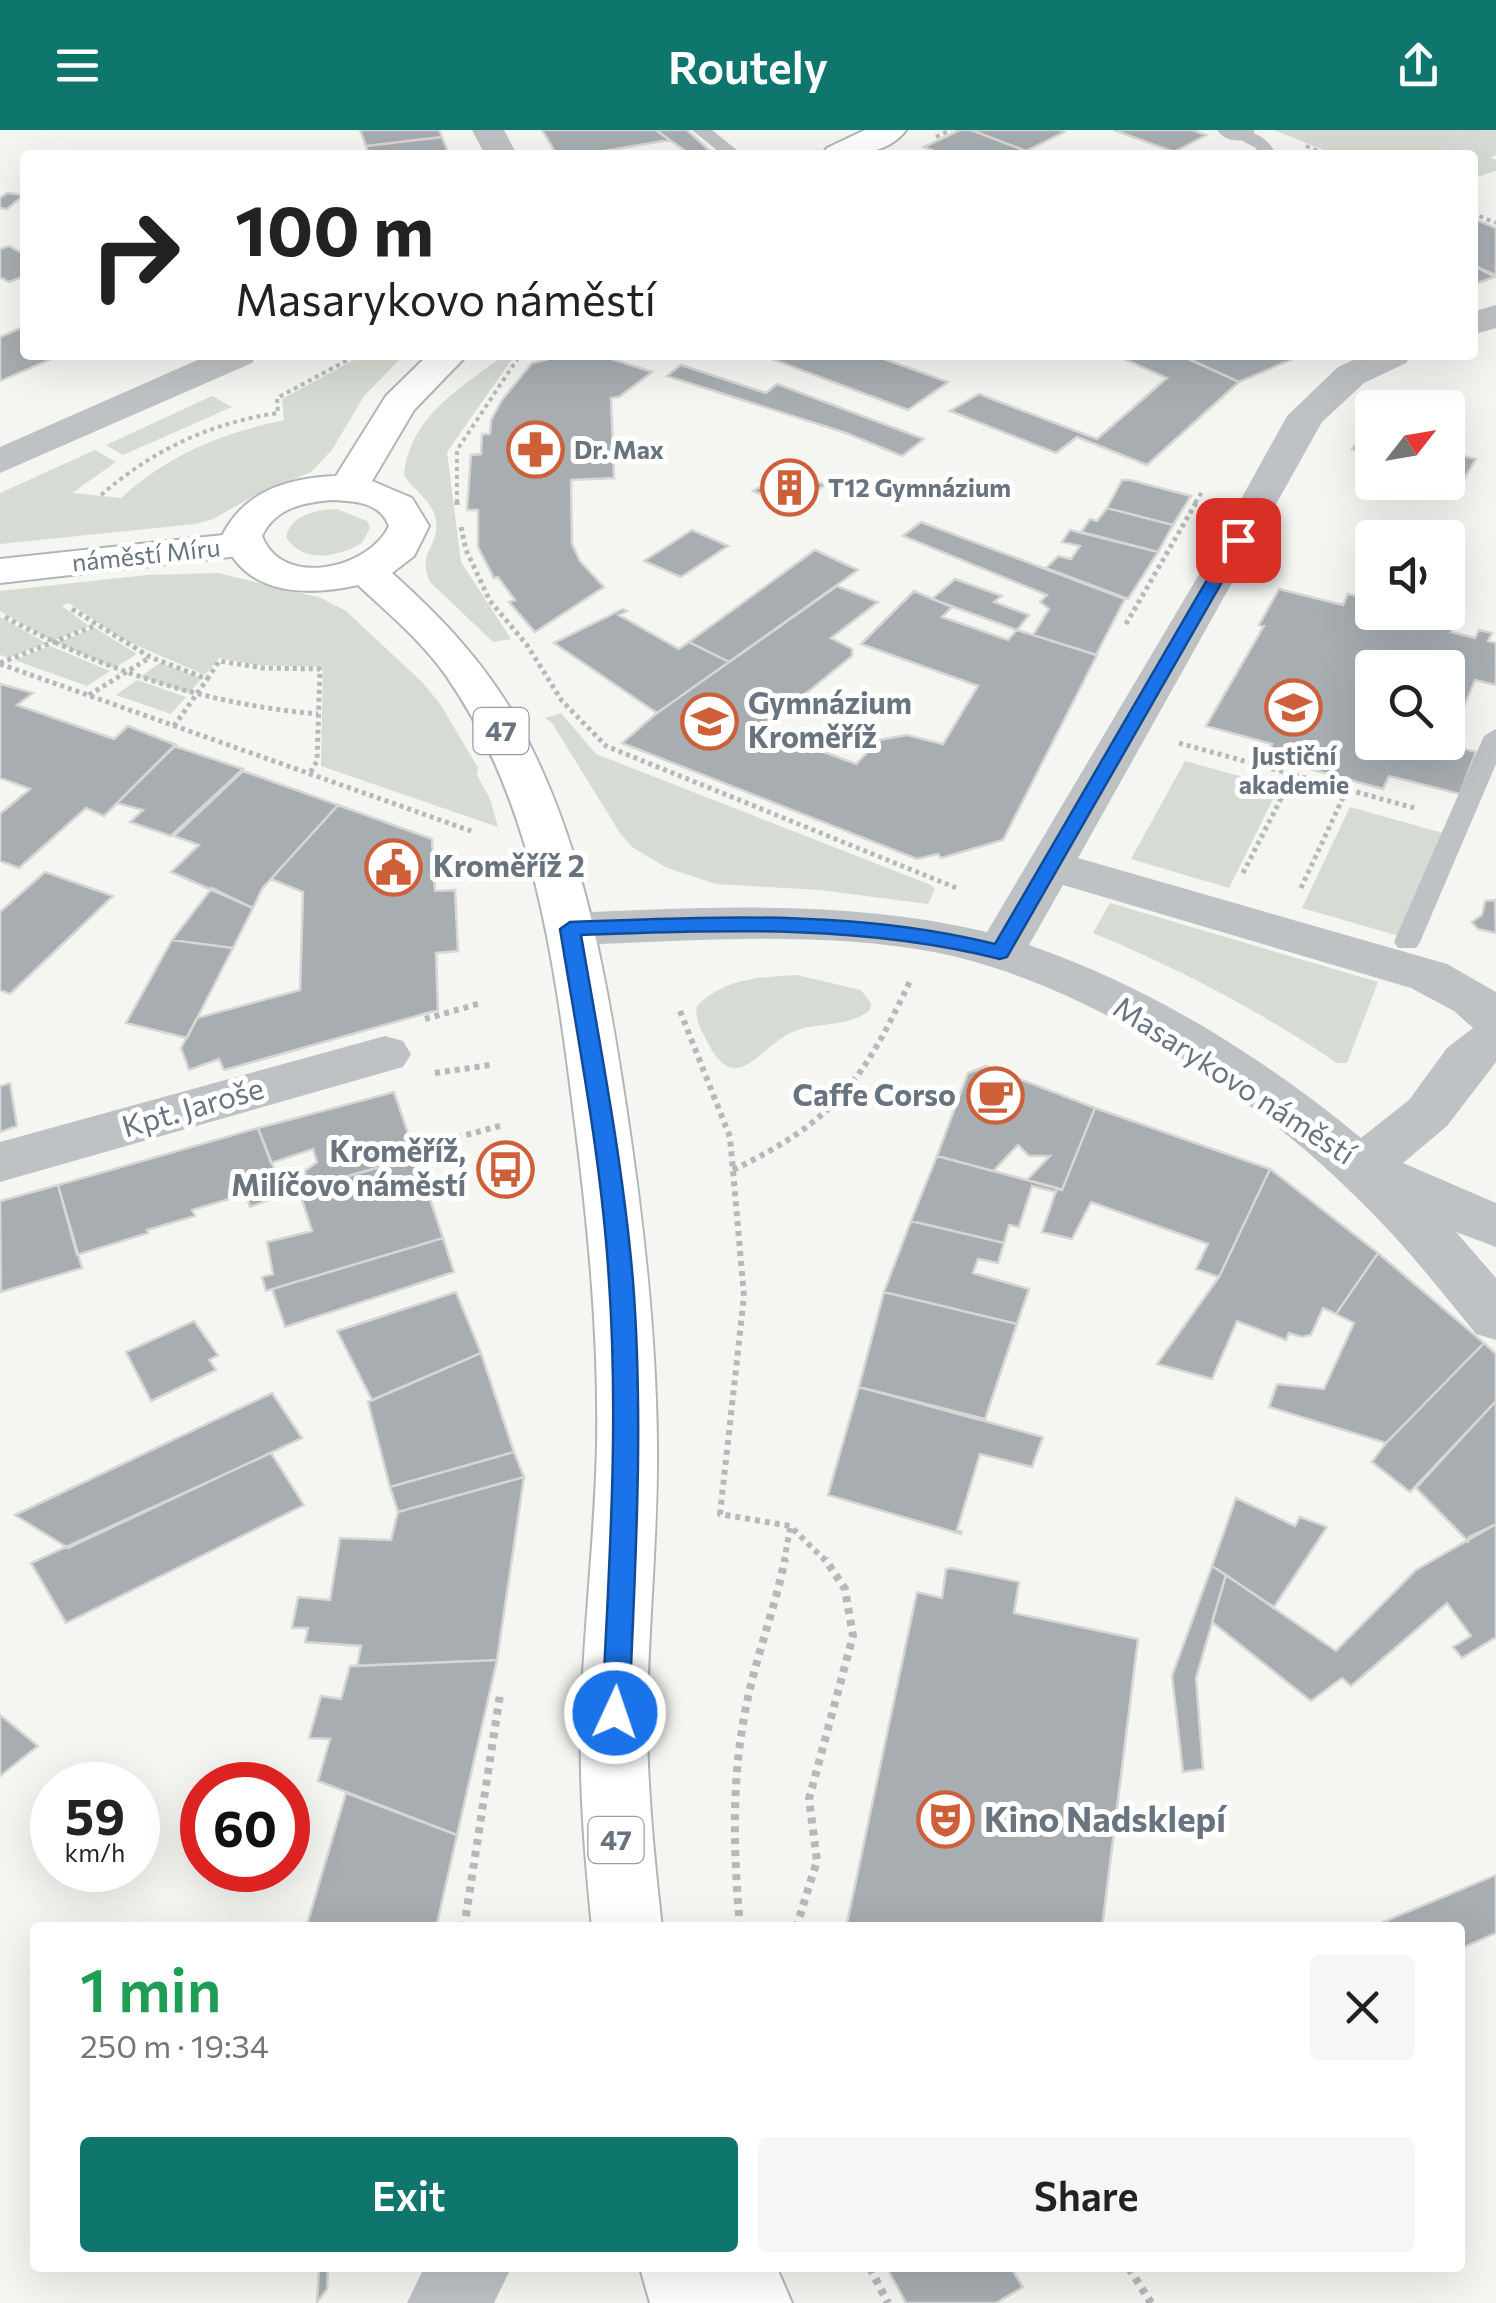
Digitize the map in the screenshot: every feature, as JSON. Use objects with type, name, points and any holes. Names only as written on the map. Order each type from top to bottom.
[{"type":"main road","points":[[848,150],[890,130]]},
{"type":"main road","points":[[348,488],[398,404],[445,360]]},
{"type":"main road","name":"náměstí Míru","points":[[348,488],[386,498],[402,511],[409,526],[398,551],[366,571],[327,579],[287,576],[257,564],[242,545],[245,526],[271,503],[316,489],[348,488]]},
{"type":"main road","name":"náměstí Míru","points":[[0,571],[242,545]]},
{"type":"main road","name":"47","points":[[366,571],[426,625],[468,676],[496,723],[542,820],[570,929],[606,1146],[621,1280],[627,1445],[614,1751],[615,1828],[625,1922]]},
{"type":"main road","points":[[680,2272],[689,2303]]},
{"type":"main road","points":[[738,2272],[753,2303]]},
{"type":"street","points":[[0,461],[228,360]]},
{"type":"street","points":[[1000,952],[1224,566],[1306,416],[1351,375],[1382,360]]},
{"type":"street","name":"náměstí Míru","points":[[0,560],[50,564]]},
{"type":"street","points":[[1048,865],[1429,976],[1472,998],[1496,1018]]},
{"type":"street","name":"Masarykovo náměstí","points":[[570,929],[745,923],[840,925],[936,936],[1000,952],[1116,1002],[1171,1034],[1304,1122],[1359,1167],[1430,1112],[1469,1056],[1478,1046],[1496,1038]]},
{"type":"street","name":"Kpt. Jaroše","points":[[0,1162],[386,1054]]},
{"type":"street","points":[[1359,1167],[1496,1226]]},
{"type":"street","points":[[1359,1167],[1496,1318]]},
{"type":"street","points":[[446,2303],[469,2272]]},
{"type":"lane","points":[[701,130],[727,150]]},
{"type":"lane","points":[[1236,131],[1265,150]]},
{"type":"lane","points":[[1407,942],[1496,736]]},
{"type":"path","points":[[101,495],[152,455],[254,415],[278,413],[277,398],[348,360]]},
{"type":"path","points":[[517,360],[457,450],[456,504],[466,550],[490,601],[528,645],[562,700],[606,746],[972,894]]},
{"type":"path","points":[[67,605],[150,657],[208,678]]},
{"type":"path","points":[[0,614],[52,644],[123,674],[234,706],[318,714]]},
{"type":"path","points":[[0,664],[95,626]]},
{"type":"path","points":[[89,696],[150,657]]},
{"type":"path","points":[[173,726],[219,661],[263,668],[320,669],[317,762],[309,775]]},
{"type":"path","points":[[0,664],[474,832]]},
{"type":"path","points":[[1178,743],[1460,820]]},
{"type":"path","points":[[1242,876],[1293,774]]},
{"type":"path","points":[[1299,892],[1347,789]]},
{"type":"path","points":[[733,1170],[798,1136],[841,1101],[880,1046],[914,974]]},
{"type":"path","points":[[680,1011],[730,1137],[744,1296],[720,1514],[790,1526],[821,1553],[846,1589],[853,1636],[809,1799],[817,1861],[798,1922]]},
{"type":"path","points":[[418,1148],[502,1126]]},
{"type":"path","points":[[740,1922],[732,1832],[738,1754],[751,1685],[784,1577],[790,1526]]},
{"type":"path","points":[[465,1922],[500,1696]]},
{"type":"path","points":[[872,2272],[888,2303]]},
{"type":"path","points":[[1132,2272],[1151,2303]]},
{"type":"shaded area","points":[[1274,130],[1496,130],[1496,155],[1491,158],[1496,160],[1496,171],[1478,176],[1478,150],[1324,150]]},
{"type":"shaded area","points":[[354,360],[399,360],[364,396],[332,450],[311,472],[259,493],[213,519],[0,544],[0,493],[95,450],[116,462],[72,493],[121,498],[158,469],[197,448],[284,420],[282,399]]},
{"type":"shaded area","points":[[497,360],[511,360],[447,452],[461,562],[511,639],[493,642],[430,582],[426,563],[435,537],[434,514],[404,475],[416,436],[455,392]]},
{"type":"shaded area","points":[[212,396],[232,407],[123,455],[106,445]]},
{"type":"shaded area","points":[[337,509],[367,521],[370,528],[362,543],[343,552],[321,555],[301,551],[286,537],[299,518]]},
{"type":"shaded area","points":[[218,573],[321,598],[346,611],[441,705],[478,768],[477,775],[490,799],[498,827],[321,766],[323,667],[257,665],[219,658],[205,675],[122,639],[69,603],[62,606],[89,626],[52,641],[0,611],[0,591],[147,575]]},
{"type":"shaded area","points":[[0,617],[46,643],[9,658],[0,655]]},
{"type":"shaded area","points":[[95,628],[137,654],[114,668],[57,643]]},
{"type":"shaded area","points":[[50,646],[110,671],[87,686],[14,660]]},
{"type":"shaded area","points":[[160,663],[202,678],[189,693],[140,677]]},
{"type":"shaded area","points":[[137,680],[186,697],[171,714],[116,695]]},
{"type":"shaded area","points":[[561,713],[596,754],[931,885],[935,889],[928,904],[820,890],[716,884],[667,868],[632,847],[620,833],[552,723],[545,718]]},
{"type":"shaded area","points":[[1185,761],[1279,787],[1229,888],[1131,859]]},
{"type":"shaded area","points":[[1350,807],[1443,833],[1399,936],[1302,908]]},
{"type":"shaded area","points":[[1110,903],[1378,982],[1347,1063],[1337,1063],[1248,1008],[1093,933]]},
{"type":"shaded area","points":[[797,975],[861,990],[871,1003],[870,1010],[843,1022],[795,1031],[740,1068],[719,1060],[699,1025],[697,1006],[731,984]]},
{"type":"building","points":[[360,130],[439,130],[442,137],[366,146]]},
{"type":"building","points":[[542,130],[656,130],[669,140],[610,150],[554,150]]},
{"type":"building","points":[[656,130],[687,130],[709,150],[684,150]]},
{"type":"building","points":[[960,130],[971,130],[1023,150],[932,150],[924,147]]},
{"type":"building","points":[[971,130],[1064,132],[1023,150]]},
{"type":"building","points":[[1114,130],[1192,130],[1206,135],[1178,150]]},
{"type":"building","points":[[442,137],[447,150],[367,150],[366,146]]},
{"type":"building","points":[[7,193],[20,195],[7,209],[0,208],[0,198]]},
{"type":"building","points":[[1478,220],[1496,228],[1496,275],[1478,268]]},
{"type":"building","points":[[9,246],[20,252],[20,278],[9,282],[0,277],[0,249]]},
{"type":"building","points":[[1478,268],[1495,277],[1478,283]]},
{"type":"building","points":[[20,328],[20,360],[49,360],[0,381],[0,337]]},
{"type":"building","points":[[615,360],[652,372],[619,397],[611,398],[614,478],[571,480],[572,544],[580,561],[604,587],[535,632],[509,602],[515,600],[498,577],[494,578],[478,547],[478,510],[467,510],[471,455],[481,454],[482,434],[490,434],[491,420],[502,400],[532,363]]},
{"type":"building","points":[[774,360],[887,360],[948,382],[908,410]]},
{"type":"building","points":[[1126,360],[1191,360],[1239,382],[1147,465],[1077,437],[1056,453],[950,411],[979,394],[1097,439],[1167,378]]},
{"type":"building","points":[[1191,360],[1290,360],[1239,382]]},
{"type":"building","points":[[681,365],[766,393],[777,384],[924,439],[902,456],[846,433],[667,376]]},
{"type":"building","points":[[1465,456],[1476,459],[1465,477]]},
{"type":"building","name":"T12 Gymnázium","points":[[789,469],[825,485],[791,508],[753,491]]},
{"type":"building","points":[[1122,480],[1191,496],[1173,525],[1107,508]]},
{"type":"building","points":[[1107,508],[1173,525],[1158,552],[1081,532],[1090,519],[1097,521]]},
{"type":"building","points":[[921,522],[1125,599],[1096,655],[1033,635],[1049,609],[1040,602],[1047,595],[903,536]]},
{"type":"building","points":[[692,530],[728,546],[681,577],[644,561]]},
{"type":"building","points":[[1070,530],[1158,552],[1128,599],[1046,568],[1058,556],[1071,559],[1080,546],[1062,542]]},
{"type":"building","points":[[815,550],[858,570],[729,662],[689,642]]},
{"type":"building","points":[[955,579],[1002,596],[994,602],[1029,615],[1017,630],[932,599]]},
{"type":"building","name":"Gymnázium Kroměříž","points":[[837,586],[878,602],[831,638],[852,649],[852,656],[762,729],[856,764],[879,740],[907,735],[943,744],[978,686],[861,644],[914,591],[952,607],[942,617],[1008,640],[1017,630],[1097,655],[1003,840],[941,858],[938,854],[917,859],[622,743],[657,713]]},
{"type":"building","name":"Justiční akademie","points":[[1279,589],[1343,605],[1348,594],[1355,596],[1355,630],[1452,630],[1475,638],[1479,630],[1492,633],[1488,641],[1496,643],[1496,685],[1475,680],[1465,704],[1465,650],[1355,650],[1355,760],[1465,760],[1465,749],[1476,752],[1460,794],[1389,776],[1383,789],[1266,757],[1272,744],[1206,726],[1264,626],[1259,625]]},
{"type":"building","points":[[623,609],[627,611],[619,615],[679,649],[689,642],[729,662],[657,713],[554,643]]},
{"type":"building","points":[[0,684],[33,693],[17,705],[114,739],[128,726],[176,745],[104,816],[86,808],[19,868],[0,861],[0,814],[30,789],[0,778]]},
{"type":"building","points":[[174,746],[243,769],[171,836],[130,822],[143,810],[117,803]]},
{"type":"building","points":[[243,771],[338,805],[262,889],[253,908],[171,872],[199,845],[174,836]]},
{"type":"building","points":[[338,805],[432,839],[435,891],[455,890],[458,951],[436,953],[438,1010],[224,1070],[219,1059],[189,1070],[181,1048],[197,1018],[300,990],[303,892],[271,879]]},
{"type":"building","points":[[45,872],[113,896],[10,994],[0,990],[0,912]]},
{"type":"building","points":[[212,888],[253,908],[233,948],[172,940]]},
{"type":"building","points":[[1495,900],[1496,933],[1478,929],[1472,922],[1482,915],[1485,901]]},
{"type":"building","points":[[172,940],[233,948],[187,1038],[126,1023]]},
{"type":"building","points":[[986,1066],[1095,1108],[1062,1190],[1027,1180],[1050,1156],[1029,1156],[1018,1145],[993,1171],[937,1156],[968,1073]]},
{"type":"building","points":[[10,1083],[17,1126],[0,1132],[0,1086]]},
{"type":"building","points":[[394,1092],[416,1157],[308,1187],[305,1171],[317,1162],[313,1149],[271,1163],[258,1128]]},
{"type":"building","points":[[1095,1108],[1270,1169],[1219,1277],[1196,1269],[1208,1244],[1091,1202],[1072,1239],[1042,1232],[1057,1188],[1062,1190]]},
{"type":"building","points":[[258,1128],[284,1194],[250,1207],[246,1194],[192,1210],[195,1216],[147,1230],[148,1233],[77,1255],[58,1185]]},
{"type":"building","points":[[937,1156],[1057,1188],[1056,1192],[1032,1186],[1019,1227],[1009,1225],[1004,1243],[911,1221]]},
{"type":"building","points":[[416,1157],[443,1238],[266,1291],[262,1277],[273,1274],[267,1242],[312,1231],[299,1190]]},
{"type":"building","points":[[1270,1169],[1378,1253],[1336,1314],[1323,1308],[1311,1335],[1289,1333],[1286,1340],[1237,1321],[1212,1379],[1157,1364],[1219,1277]]},
{"type":"building","points":[[58,1185],[82,1268],[1,1292],[0,1201]]},
{"type":"building","points":[[911,1221],[1004,1243],[998,1263],[978,1259],[973,1273],[1029,1289],[1017,1324],[884,1292]]},
{"type":"building","points":[[443,1238],[454,1272],[285,1327],[272,1289]]},
{"type":"building","points":[[1378,1253],[1484,1343],[1386,1443],[1269,1407],[1277,1384],[1324,1389],[1354,1323],[1336,1314]]},
{"type":"building","points":[[456,1292],[481,1353],[372,1400],[337,1331]]},
{"type":"building","points":[[884,1292],[1017,1324],[985,1419],[859,1387]]},
{"type":"building","points":[[194,1321],[218,1355],[209,1360],[216,1370],[151,1401],[126,1352]]},
{"type":"building","points":[[1484,1343],[1496,1354],[1496,1401],[1410,1492],[1372,1462]]},
{"type":"building","points":[[481,1353],[514,1452],[390,1487],[368,1402]]},
{"type":"building","points":[[859,1387],[1043,1437],[1032,1467],[980,1454],[957,1530],[961,1534],[828,1495]]},
{"type":"building","points":[[272,1393],[302,1438],[68,1548],[15,1515]]},
{"type":"building","points":[[1496,1401],[1496,1524],[1468,1541],[1416,1488]]},
{"type":"building","points":[[514,1452],[524,1477],[398,1512],[390,1487]]},
{"type":"building","points":[[271,1453],[304,1505],[66,1623],[31,1563]]},
{"type":"building","points":[[524,1477],[497,1660],[357,1666],[361,1646],[305,1642],[308,1628],[292,1628],[298,1597],[330,1600],[340,1538],[391,1540],[398,1512]]},
{"type":"building","points":[[1236,1498],[1295,1526],[1300,1517],[1327,1527],[1274,1607],[1212,1566]]},
{"type":"building","points":[[1496,1524],[1496,1637],[1462,1658],[1453,1647],[1471,1636],[1447,1603],[1351,1686],[1342,1678],[1311,1701],[1212,1622],[1226,1575],[1336,1651],[1416,1570]]},
{"type":"building","points":[[1212,1566],[1226,1575],[1196,1678],[1203,1769],[1183,1772],[1172,1676]]},
{"type":"building","points":[[946,1569],[1019,1582],[1014,1613],[1138,1639],[1103,1922],[847,1922],[917,1592],[942,1598]]},
{"type":"building","points":[[497,1660],[457,1835],[318,1781],[330,1739],[309,1738],[321,1696],[341,1699],[350,1666]]},
{"type":"building","points":[[0,1715],[38,1746],[0,1776]]},
{"type":"building","points":[[346,1793],[457,1835],[437,1922],[308,1922]]},
{"type":"building","points":[[1496,1875],[1496,1933],[1465,1947],[1465,1922],[1383,1922]]},
{"type":"building","points":[[319,2272],[328,2272],[327,2289],[317,2302]]},
{"type":"building","points":[[889,2272],[1014,2272],[1023,2287],[996,2303],[906,2303]]},
{"type":"place","name":"Dr. Max","points":[[535,450]]},
{"type":"place","name":"T12 Gymnázium","points":[[789,488]]},
{"type":"place","name":"Justiční akademie","points":[[1294,707]]},
{"type":"place","name":"Gymnázium Kroměříž","points":[[709,721]]},
{"type":"place","name":"Kroměříž 2","points":[[394,867]]},
{"type":"place","name":"Caffe Corso","points":[[995,1096]]},
{"type":"place","name":"Kroměříž, Milíčovo náměstí","points":[[505,1169]]},
{"type":"place","name":"Kino Nadsklepí","points":[[945,1820]]},
{"type":"route","points":[[615,1713],[627,1445],[621,1280],[606,1146],[570,929],[840,925],[936,936],[1000,952],[1238,540]]}]
